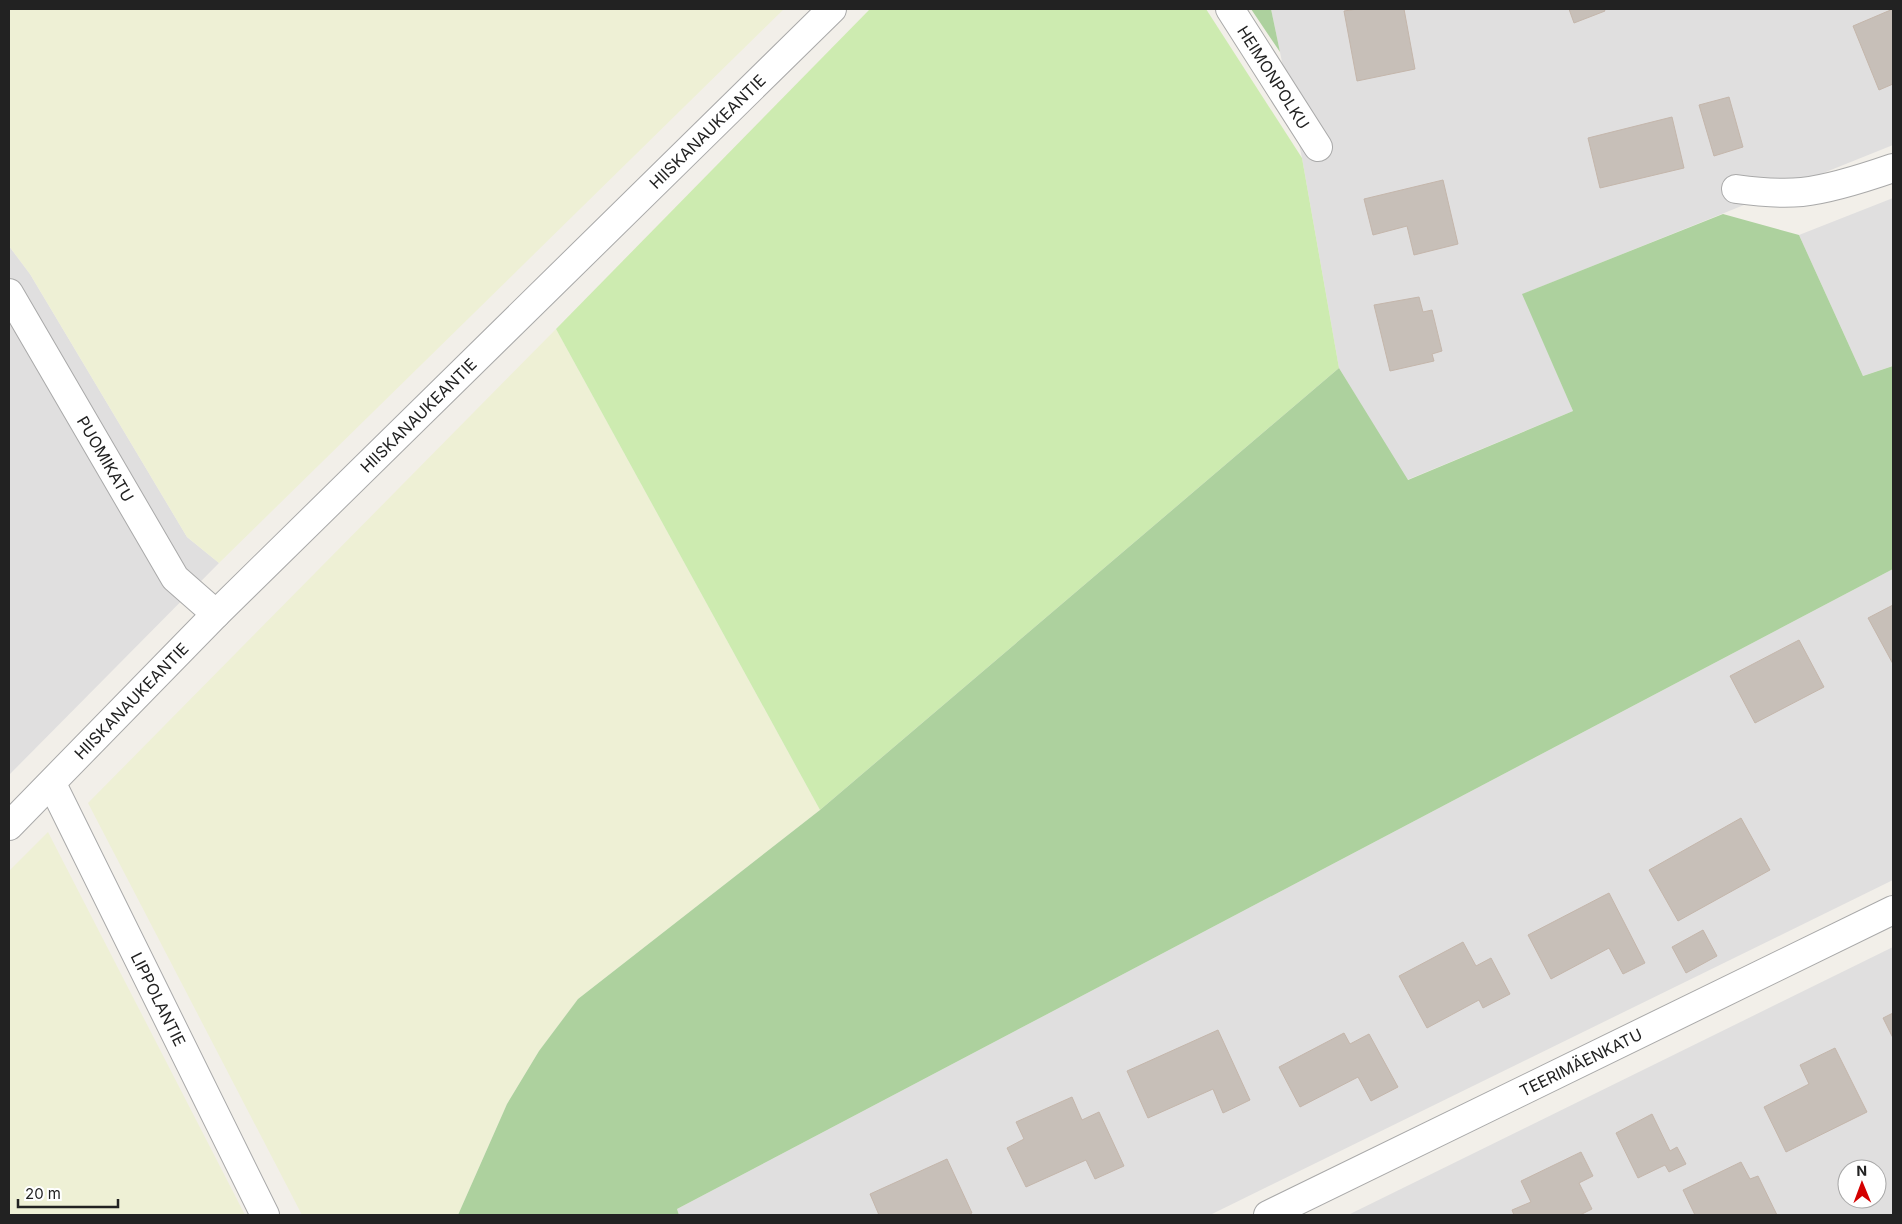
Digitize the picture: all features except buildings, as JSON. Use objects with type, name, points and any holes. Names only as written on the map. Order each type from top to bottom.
[{"type":"street","name":"HIISKANAUKEANTIE","points":[[9,826],[216,614],[832,9]]},
{"type":"street","name":"HEIMONPOLKU","points":[[1230,9],[1318,147]]},
{"type":"street","points":[[1736,189],[1766,193],[1803,192],[1866,178],[1893,168]]},
{"type":"street","name":"PUOMIKATU","points":[[9,293],[175,578],[216,614]]},
{"type":"street","name":"LIPPOLANTIE","points":[[52,784],[265,1215]]},
{"type":"street","name":"TEERIMÄENKATU","points":[[1268,1215],[1893,910]]},
{"type":"shaded area","points":[[1271,9],[1893,9],[1893,145],[1523,294],[1573,411],[1407,480],[1339,368],[1302,158]]},
{"type":"shaded area","points":[[1893,198],[1893,366],[1863,376],[1799,235]]},
{"type":"shaded area","points":[[9,246],[30,274],[187,537],[219,563],[9,775]]},
{"type":"shaded area","points":[[1893,569],[1893,880],[1210,1215],[679,1215],[677,1209]]},
{"type":"shaded area","points":[[1893,947],[1893,1215],[1348,1215]]},
{"type":"green space","points":[[9,9],[784,9],[219,563],[187,537],[30,274],[9,246]]},
{"type":"green space","points":[[870,9],[1206,9],[1302,158],[1339,368],[820,810],[556,329]]},
{"type":"green space","points":[[1251,9],[1271,9],[1280,52]]},
{"type":"green space","points":[[1723,214],[1799,235],[1863,376],[1893,366],[1893,569],[677,1209],[679,1215],[458,1215],[507,1104],[539,1051],[578,999],[820,810],[1339,368],[1408,480],[1573,411],[1522,294]]},
{"type":"green space","points":[[556,329],[820,810],[578,999],[539,1051],[507,1104],[458,1215],[302,1215],[88,803]]},
{"type":"green space","points":[[48,832],[245,1215],[9,1215],[9,871]]}]
